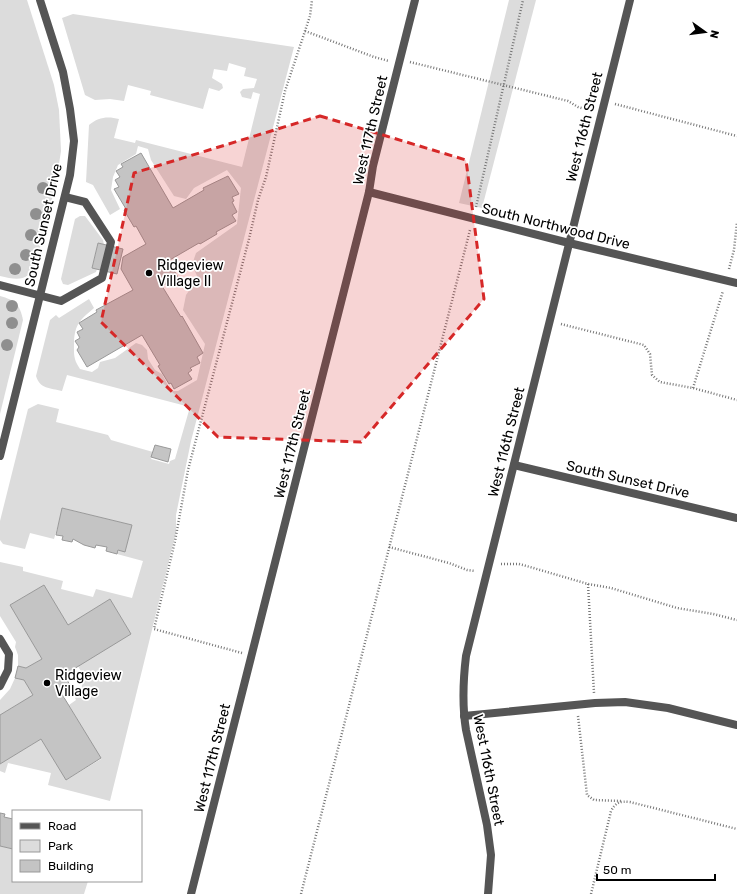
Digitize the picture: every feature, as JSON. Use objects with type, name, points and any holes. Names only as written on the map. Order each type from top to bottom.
[{"type":"street","name":"South Sunset Drive","points":[[0,456],[70,175],[74,141],[63,72],[40,0]]},
{"type":"street","name":"West 117th Street","points":[[192,894],[369,192],[373,166],[416,0]]},
{"type":"street","name":"West 116th Street","points":[[488,894],[491,855],[487,825],[464,716],[463,686],[466,656],[630,0]]},
{"type":"street","name":"South Northwood Drive","points":[[369,192],[569,243],[737,283]]},
{"type":"street","points":[[0,285],[61,301],[102,278],[111,242],[85,202],[64,197]]},
{"type":"street","name":"South Sunset Drive","points":[[514,464],[737,518]]},
{"type":"street","points":[[0,639],[9,654],[8,670],[0,686]]},
{"type":"street","points":[[464,716],[595,703],[625,702],[668,708],[737,725]]},
{"type":"path","points":[[252,656],[224,647],[154,629],[175,541],[188,470],[250,239],[258,200],[266,177],[285,91],[310,16],[312,0]]},
{"type":"path","points":[[301,894],[473,219],[522,0]]},
{"type":"path","points":[[305,31],[374,57],[391,61],[412,62],[568,101],[578,107],[592,111],[614,104],[737,136]]},
{"type":"path","points":[[694,388],[734,250],[737,222]]},
{"type":"path","points":[[549,321],[644,345],[650,354],[652,375],[660,382],[694,388],[737,400]]},
{"type":"path","points":[[389,547],[449,563],[466,570],[477,571],[499,564],[519,564],[588,584],[611,588],[677,608],[737,620]]},
{"type":"path","points":[[591,894],[611,811],[616,804],[621,801],[737,829]]},
{"type":"highlighted area","points":[[320,116],[466,160],[484,299],[361,442],[218,437],[101,322],[134,173]]},
{"type":"green space","points":[[0,0],[27,0],[54,85],[59,110],[61,151],[56,183],[36,264],[33,270],[26,277],[17,279],[0,276]]},
{"type":"green space","points":[[509,0],[536,0],[482,208],[459,203]]},
{"type":"green space","points":[[73,14],[294,47],[191,441],[176,515],[176,532],[110,801],[48,785],[51,773],[8,763],[5,773],[0,771],[0,764],[41,739],[66,780],[101,759],[69,705],[76,700],[75,698],[80,693],[82,688],[80,677],[83,675],[78,666],[131,634],[110,599],[68,625],[44,585],[10,605],[42,659],[26,668],[18,666],[18,655],[15,647],[16,642],[0,616],[0,562],[23,567],[23,571],[63,581],[61,589],[93,597],[96,589],[132,598],[143,561],[117,554],[132,525],[63,508],[54,539],[30,533],[25,549],[3,544],[0,540],[0,521],[28,409],[38,404],[59,409],[56,422],[108,435],[111,440],[153,452],[151,459],[169,464],[170,461],[175,459],[190,407],[67,375],[62,391],[43,386],[40,383],[36,376],[50,320],[56,315],[59,318],[89,299],[94,308],[77,326],[74,342],[74,356],[80,369],[92,372],[98,368],[100,362],[115,358],[136,343],[142,345],[147,350],[148,359],[155,370],[162,374],[170,389],[173,391],[178,391],[197,380],[205,344],[183,310],[186,295],[198,278],[192,265],[196,253],[237,224],[241,188],[227,170],[194,188],[186,199],[174,196],[151,160],[148,149],[138,146],[136,154],[118,165],[113,177],[111,190],[120,209],[110,215],[93,185],[86,182],[89,125],[96,120],[103,118],[119,119],[114,138],[135,143],[136,140],[242,167],[260,94],[253,92],[251,99],[242,97],[240,92],[243,89],[254,88],[257,79],[244,76],[246,68],[229,63],[227,71],[214,69],[212,78],[222,84],[223,88],[219,91],[209,88],[203,109],[150,95],[151,91],[128,85],[124,101],[110,99],[95,100],[85,95],[62,18]]},
{"type":"green space","points":[[80,216],[85,216],[103,240],[104,245],[98,243],[92,267],[97,269],[96,272],[68,285],[63,284],[61,279],[75,219]]},
{"type":"green space","points":[[0,296],[10,299],[16,304],[20,310],[23,320],[0,414]]},
{"type":"green space","points":[[15,678],[24,680],[33,695],[0,715],[0,700],[10,689]]},
{"type":"green space","points":[[0,846],[12,849],[12,882],[88,882],[84,894],[0,894]]},
{"type":"building","name":"Ridgeview Village II","points":[[141,153],[173,208],[204,190],[203,188],[228,176],[239,194],[232,197],[234,201],[232,202],[237,212],[232,215],[236,221],[216,232],[217,234],[200,244],[199,243],[168,261],[178,277],[162,286],[181,317],[182,316],[203,353],[197,357],[200,363],[190,368],[192,370],[188,373],[192,379],[174,389],[171,383],[169,384],[158,366],[160,365],[142,335],[87,367],[77,350],[79,347],[75,341],[80,338],[77,332],[83,329],[79,323],[97,312],[96,310],[133,290],[121,269],[123,257],[146,244],[136,226],[134,227],[124,210],[126,209],[114,189],[119,187],[115,180],[120,177],[116,171],[123,167],[121,164]]},
{"type":"building","points":[[98,243],[123,249],[117,274],[92,268]]},
{"type":"building","points":[[155,445],[171,449],[168,462],[151,457]]},
{"type":"building","points":[[62,508],[132,525],[125,552],[118,550],[117,554],[106,551],[107,547],[96,545],[95,548],[84,545],[73,539],[72,542],[62,540],[63,536],[56,535]]},
{"type":"building","name":"Ridgeview Village","points":[[44,585],[68,625],[110,599],[131,634],[64,675],[70,685],[60,691],[101,758],[66,780],[41,739],[0,764],[0,715],[33,695],[24,680],[15,678],[18,666],[26,668],[42,659],[10,605]]},
{"type":"building","points":[[0,813],[5,814],[4,817],[12,819],[12,849],[0,846]]},
{"type":"place","name":"Ridgeview Village II","points":[[149,273]]},
{"type":"place","name":"Ridgeview Village","points":[[47,683]]}]
